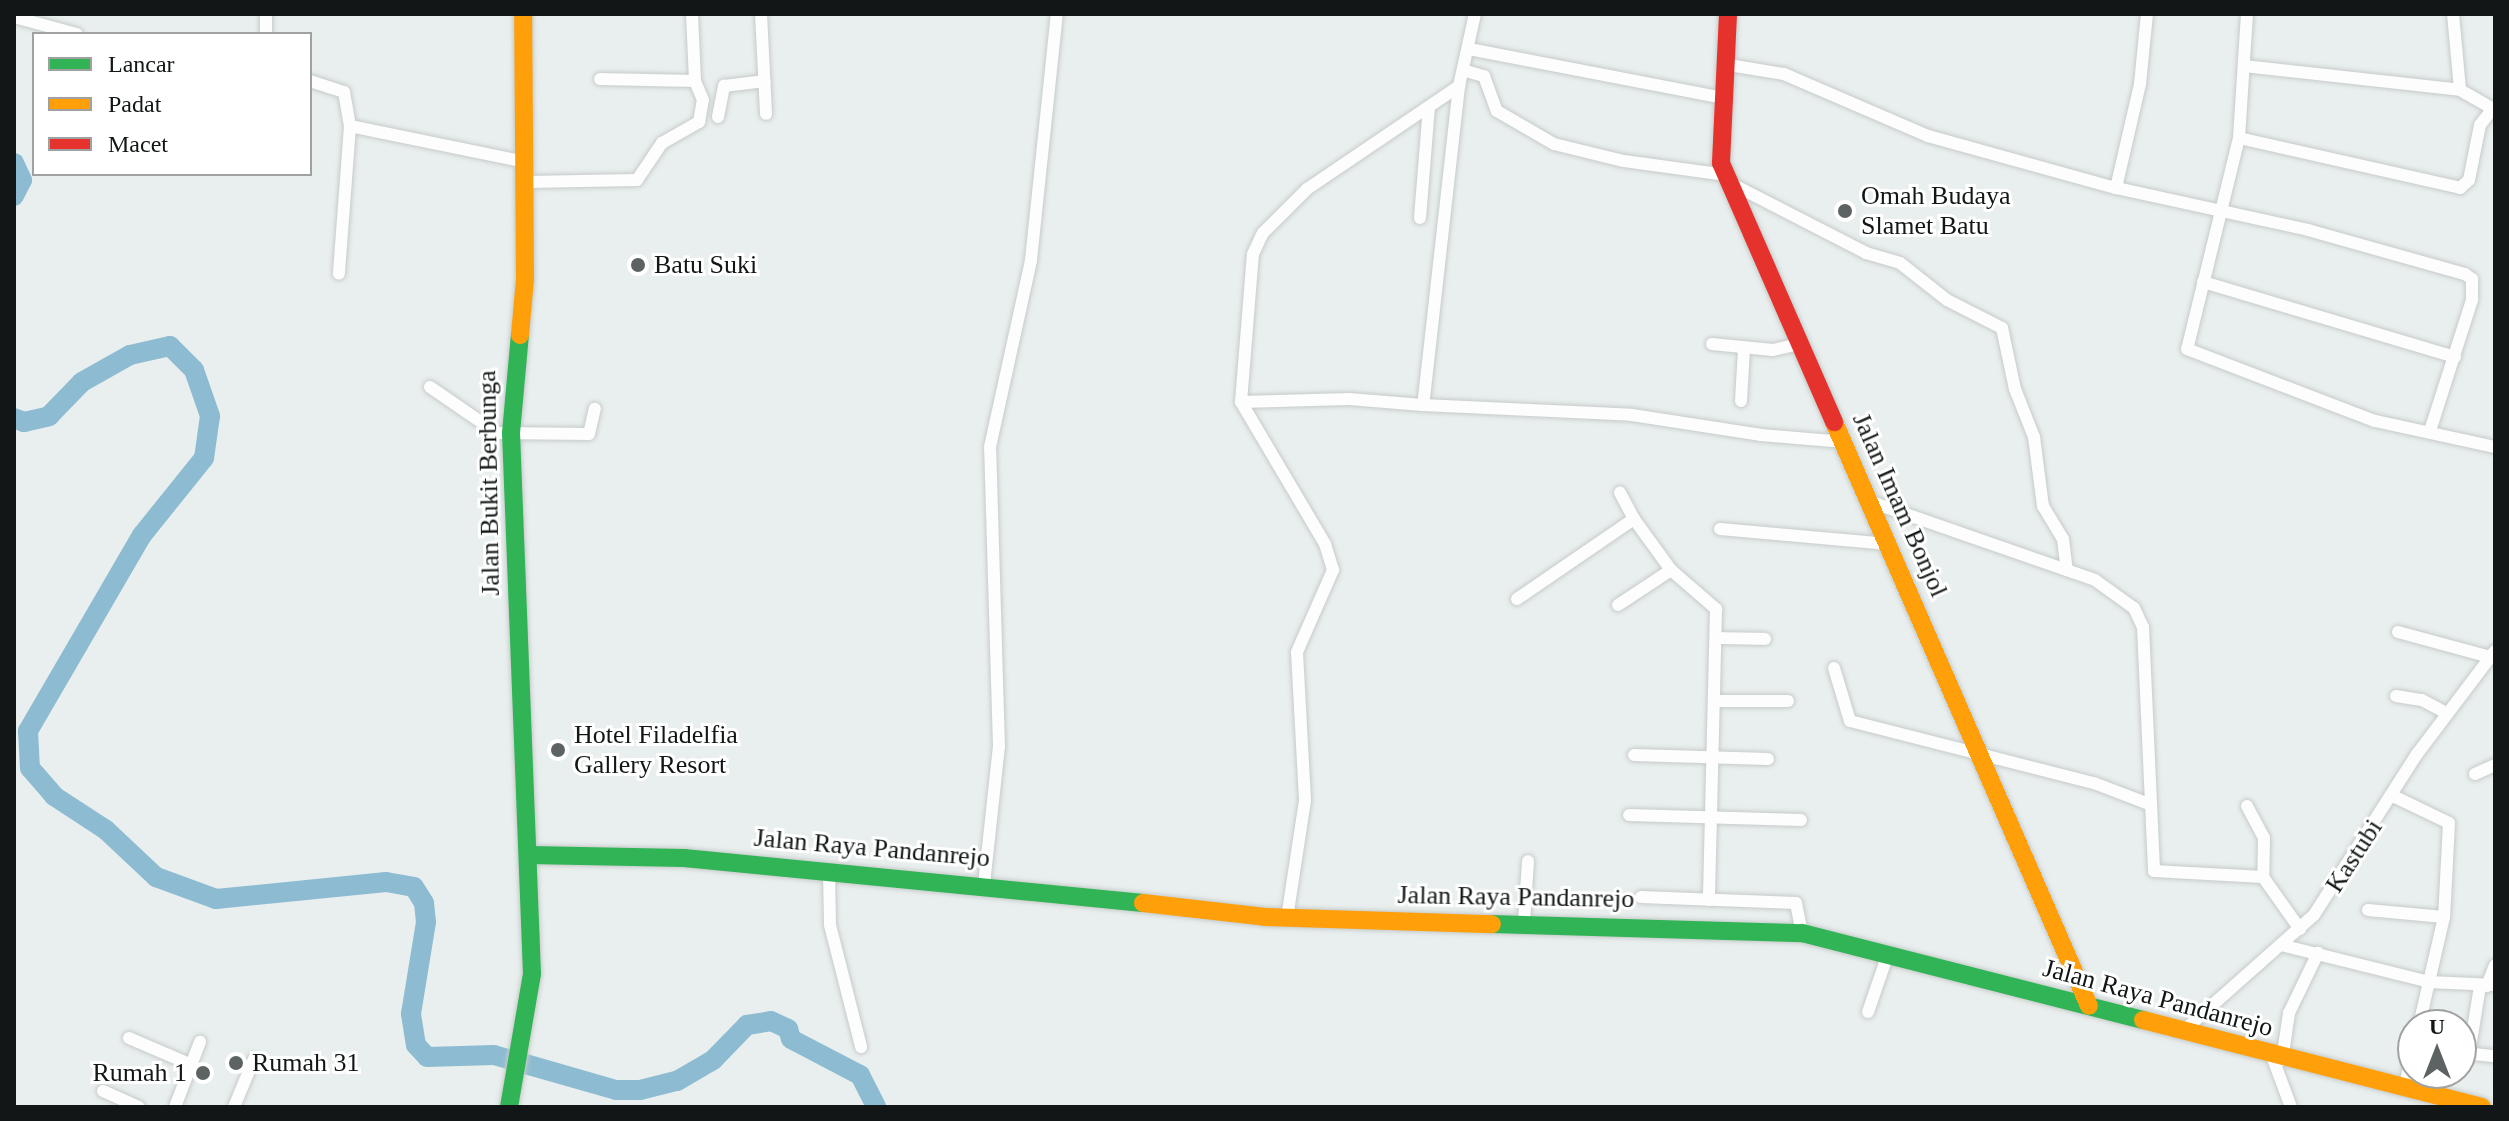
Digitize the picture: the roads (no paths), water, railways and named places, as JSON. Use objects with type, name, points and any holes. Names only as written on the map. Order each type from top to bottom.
[{"type":"main road","name":"Jalan Bukit Berbunga","points":[[509,1107],[525,1034],[532,974],[511,433],[525,279],[527,182],[523,14]]},
{"type":"main road","name":"Jalan Imam Bonjol","points":[[1728,14],[1729,65],[1719,152],[1728,179],[2089,1006]]},
{"type":"main road","name":"Jalan Raya Pandanrejo","points":[[529,855],[684,858],[984,884],[1259,917],[1524,922],[1802,933],[2397,1087]]},
{"type":"main road","name":"Jalan Raya Pandanrejo","points":[[2404,1089],[2482,1107]]},
{"type":"street","points":[[527,182],[637,180],[662,143],[699,122],[703,100],[695,81],[692,14]]},
{"type":"street","points":[[761,14],[766,114]]},
{"type":"street","points":[[984,884],[999,747],[990,447],[1031,260],[1057,14]]},
{"type":"street","points":[[1423,405],[1459,86],[1466,71],[1475,14]]},
{"type":"street","points":[[2116,188],[2140,84],[2147,14]]},
{"type":"street","points":[[2247,14],[2239,138],[2187,339],[2190,352],[2375,421],[2495,447]]},
{"type":"street","points":[[2453,14],[2460,90]]},
{"type":"street","points":[[14,17],[70,32]]},
{"type":"street","points":[[1469,49],[1724,98]]},
{"type":"street","points":[[1729,65],[1784,74],[1928,136],[2116,188],[2220,209],[2465,274],[2474,288],[2430,431]]},
{"type":"street","points":[[2239,138],[2460,188],[2469,180],[2480,125],[2493,111],[2460,90],[2244,66]]},
{"type":"street","points":[[1466,71],[1484,76],[1497,111],[1554,144],[1624,161],[1728,179],[1866,253],[1900,263],[1947,300],[2002,328],[2015,389],[2034,437],[2043,506],[2063,539],[2067,570]]},
{"type":"street","points":[[600,79],[695,81]]},
{"type":"street","points":[[718,117],[724,86],[765,81]]},
{"type":"street","points":[[312,82],[344,92],[350,126],[339,274]]},
{"type":"street","points":[[1287,918],[1305,800],[1297,652],[1331,579],[1332,561],[1241,402],[1252,263],[1263,233],[1307,189],[1459,86]]},
{"type":"street","points":[[1420,218],[1429,107]]},
{"type":"street","points":[[350,126],[526,162]]},
{"type":"street","points":[[2203,282],[2455,357]]},
{"type":"street","points":[[1712,344],[1744,349],[1798,344]]},
{"type":"street","points":[[1741,401],[1744,349]]},
{"type":"street","points":[[430,387],[489,431],[589,434],[595,409]]},
{"type":"street","points":[[1241,402],[1349,399],[1632,415],[1761,435],[1845,442]]},
{"type":"street","points":[[1620,493],[1634,519],[1671,570],[1715,605],[1718,638],[1709,900]]},
{"type":"street","points":[[1871,502],[2104,585],[2141,619],[2154,871],[2263,877]]},
{"type":"street","points":[[1517,599],[1634,519]]},
{"type":"street","points":[[1720,529],[1888,544]]},
{"type":"street","points":[[1618,605],[1671,570]]},
{"type":"street","points":[[2398,632],[2493,654]]},
{"type":"street","points":[[1718,638],[1765,639]]},
{"type":"street","name":"Kastubi","points":[[2182,1033],[2300,929],[2347,871],[2446,713],[2493,654]]},
{"type":"street","points":[[1834,668],[1850,721],[2094,783],[2149,804]]},
{"type":"street","points":[[2396,696],[2422,700],[2446,713]]},
{"type":"street","points":[[1715,701],[1788,701]]},
{"type":"street","points":[[1634,755],[1713,761],[1768,759]]},
{"type":"street","points":[[2475,774],[2495,765]]},
{"type":"street","points":[[2393,796],[2449,823],[2444,917],[2423,1009]]},
{"type":"street","points":[[2247,806],[2264,838],[2263,877],[2300,929]]},
{"type":"street","points":[[1629,815],[1801,820]]},
{"type":"street","points":[[1524,922],[1528,861]]},
{"type":"street","points":[[829,872],[830,925],[861,1047]]},
{"type":"street","points":[[1641,897],[1796,903],[1802,933]]},
{"type":"street","points":[[2368,910],[2444,917]]},
{"type":"street","points":[[2281,945],[2429,982],[2487,986]]},
{"type":"street","points":[[2291,1107],[2277,1058],[2289,1013],[2318,953]]},
{"type":"street","points":[[1868,1012],[1888,954]]},
{"type":"street","points":[[2477,1016],[2495,965]]},
{"type":"street","points":[[129,1038],[192,1065]]},
{"type":"street","points":[[175,1107],[200,1042]]},
{"type":"street","points":[[234,1107],[254,1059]]},
{"type":"street","points":[[103,1091],[139,1107]]},
{"type":"waterway","points":[[14,163],[22,180],[14,196]]},
{"type":"waterway","points":[[14,418],[24,422],[49,416],[82,382],[130,355],[170,346],[194,370],[210,416],[204,458],[142,535],[28,731],[30,768],[54,796],[106,830],[156,877],[216,899],[386,882],[414,887],[424,903],[426,922],[411,1014],[416,1045],[427,1057],[494,1055],[616,1090],[640,1090],[677,1081],[713,1060],[747,1025],[771,1021],[788,1029],[791,1039],[860,1075],[876,1107]]},
{"type":"place","name":"Omah Budaya Slamet Batu","points":[[1845,211]]},
{"type":"place","name":"Batu Suki","points":[[638,265]]},
{"type":"place","name":"Hotel Filadelfia Gallery Resort","points":[[558,750]]},
{"type":"place","name":"Rumah 31","points":[[236,1063]]},
{"type":"place","name":"Rumah 1","points":[[203,1073]]}]
